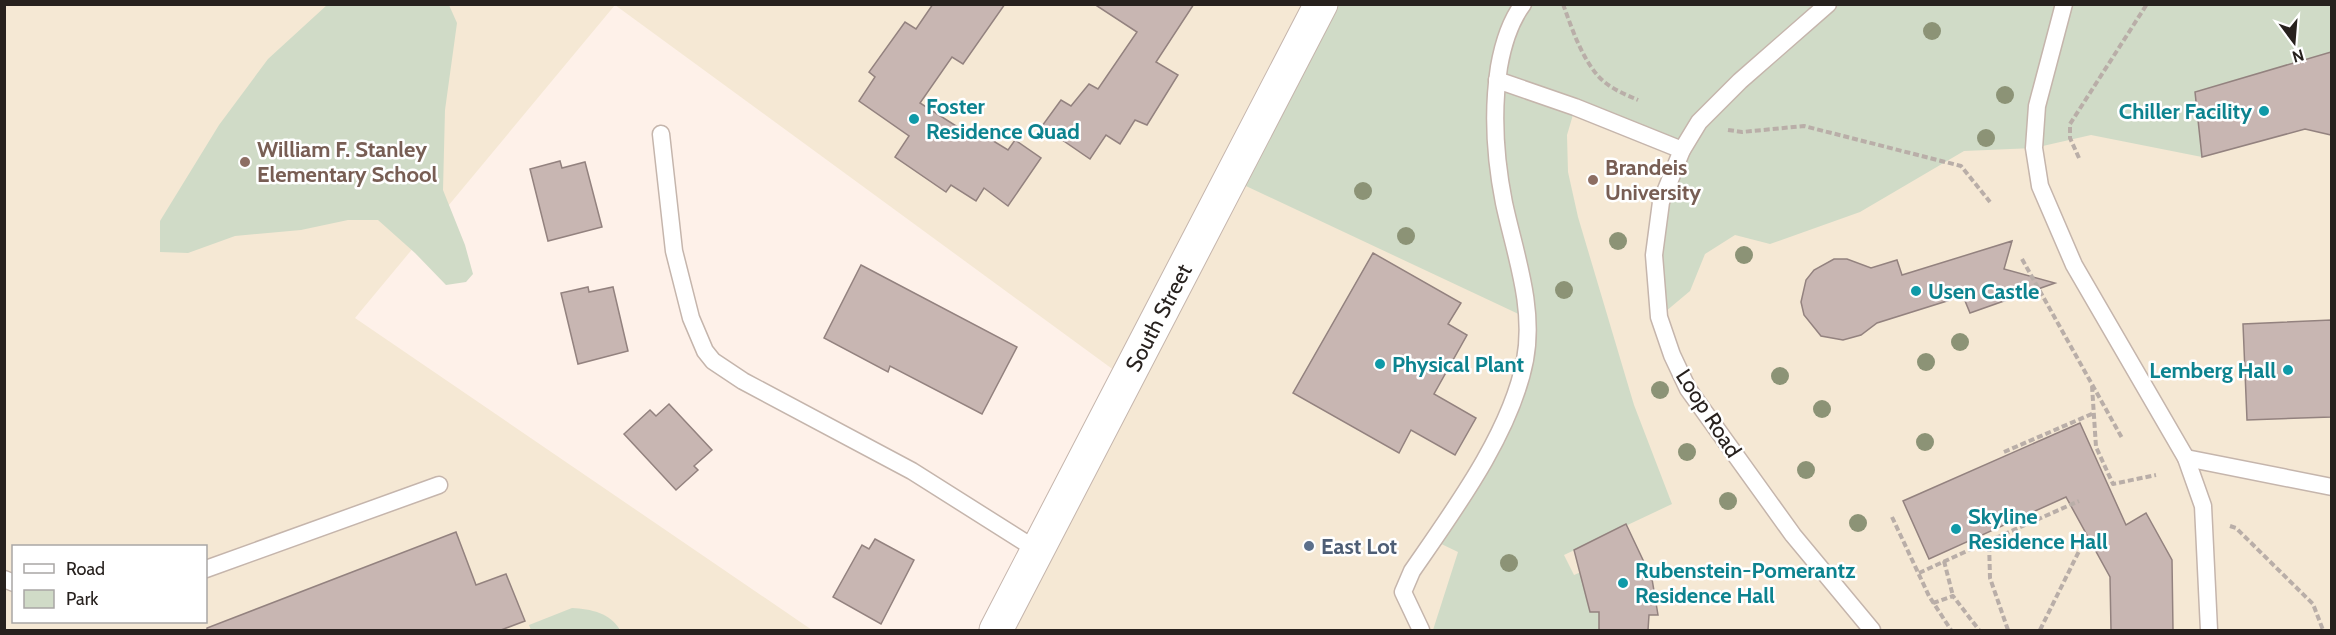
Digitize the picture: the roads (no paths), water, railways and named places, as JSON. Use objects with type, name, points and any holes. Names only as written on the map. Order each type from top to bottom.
[{"type":"main road","name":"South Street","points":[[996,630],[1321,4]]},
{"type":"lane","points":[[1420,630],[1403,592],[1412,571],[1496,440],[1514,400],[1526,359],[1527,318],[1524,286],[1504,202],[1497,157],[1494,115],[1503,46],[1514,17],[1523,4]]},
{"type":"lane","name":"Loop Road","points":[[1828,4],[1740,81],[1699,122],[1682,150],[1661,202],[1654,255],[1659,317],[1672,355],[1688,389],[1793,535],[1872,630]]},
{"type":"lane","points":[[2064,4],[2037,106],[2034,148],[2040,186],[2074,265],[2186,458],[2203,506],[2209,630]]},
{"type":"lane","points":[[1497,80],[1575,107],[1682,150]]},
{"type":"lane","points":[[661,134],[674,250],[691,318],[705,351],[713,361],[743,381],[921,476],[1038,550]]},
{"type":"lane","points":[[2186,458],[2331,487]]},
{"type":"lane","points":[[207,569],[439,485]]},
{"type":"place","name":"Chiller Facility","points":[[2264,111]]},
{"type":"place","name":"Foster Residence Quad","points":[[914,119]]},
{"type":"place","name":"William F. Stanley Elementary School","points":[[245,162]]},
{"type":"place","name":"Brandeis University","points":[[1593,180]]},
{"type":"place","name":"Usen Castle","points":[[1916,291]]},
{"type":"place","name":"Physical Plant","points":[[1380,364]]},
{"type":"place","name":"Lemberg Hall","points":[[2288,370]]},
{"type":"place","name":"Skyline Residence Hall","points":[[1956,529]]},
{"type":"place","name":"East Lot","points":[[1309,546]]},
{"type":"place","name":"Rubenstein-Pomerantz Residence Hall","points":[[1623,583]]}]
